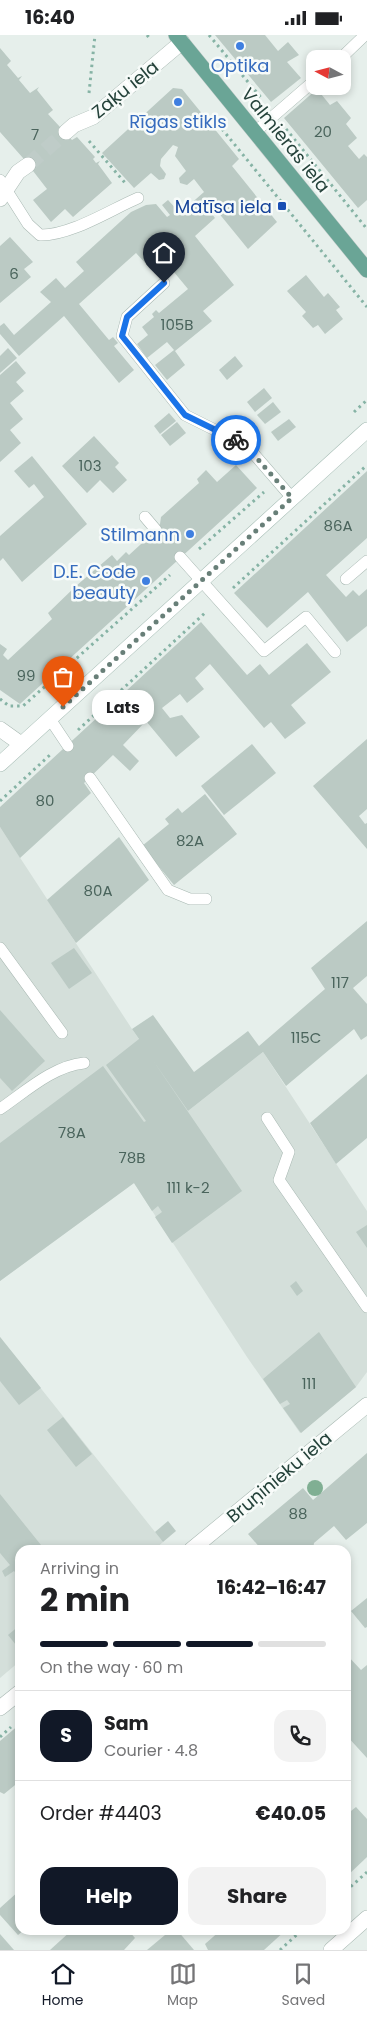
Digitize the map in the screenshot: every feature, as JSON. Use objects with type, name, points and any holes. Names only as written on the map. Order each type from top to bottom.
[{"type":"main road","name":"Valmieras iela","points":[[179,39],[367,270]]},
{"type":"street","name":"Zaķu iela","points":[[66,132],[74,125],[93,117],[164,57],[179,39]]},
{"type":"street","points":[[2,190],[18,172],[28,165]]},
{"type":"street","points":[[0,764],[367,430]]},
{"type":"street","points":[[0,729],[22,744]]},
{"type":"street","name":"Bruņinieku iela","points":[[197,1545],[367,1405]]},
{"type":"street","points":[[0,1708],[15,1696]]},
{"type":"street","points":[[351,1932],[367,1918]]},
{"type":"street","points":[[331,1950],[348,1935]]},
{"type":"lane","points":[[349,50],[365,35]]},
{"type":"lane","points":[[255,132],[306,88]]},
{"type":"lane","points":[[2,190],[28,224],[40,235],[51,235],[74,227],[138,198]]},
{"type":"lane","points":[[164,283],[127,317],[122,336],[185,415],[246,446],[292,498]]},
{"type":"lane","points":[[145,517],[156,530]]},
{"type":"lane","points":[[180,557],[264,651],[306,617],[336,652]]},
{"type":"lane","points":[[346,579],[367,561]]},
{"type":"lane","points":[[50,719],[66,743]]},
{"type":"lane","points":[[90,778],[168,890],[190,899],[206,899]]},
{"type":"lane","points":[[0,948],[62,1033]]},
{"type":"lane","points":[[2,1103],[54,1073],[74,1064],[84,1063]]},
{"type":"lane","points":[[267,1118],[289,1152],[279,1180],[367,1307]]},
{"type":"path","points":[[146,35],[164,57]]},
{"type":"path","points":[[209,35],[367,229]]},
{"type":"path","points":[[219,125],[367,307]]},
{"type":"path","points":[[0,801],[66,743],[367,465]]},
{"type":"path","points":[[351,1887],[367,1873]]},
{"type":"path","points":[[280,1950],[296,1935]]},
{"type":"shaded area","points":[[0,827],[188,1111],[263,1052],[367,1211],[367,1372],[356,1387],[300,1433],[247,1357],[134,1183],[0,1281]]},
{"type":"shaded area","points":[[0,1337],[163,1542],[160,1545],[15,1545],[15,1665],[0,1678]]},
{"type":"building","points":[[215,35],[265,35],[278,51],[288,42],[299,55],[287,62],[301,78],[271,102]]},
{"type":"building","points":[[0,48],[11,61],[7,65],[18,78],[22,76],[19,80],[30,93],[39,87],[37,90],[53,110],[48,114],[72,140],[77,137],[95,157],[93,159],[96,163],[100,161],[98,164],[112,183],[73,217],[65,209],[51,222],[33,200],[47,189],[0,132]]},
{"type":"building","points":[[173,88],[182,89],[239,159],[232,166],[277,222],[248,249],[213,206],[209,210],[215,218],[195,236],[234,285],[203,311],[212,321],[175,351],[185,365],[167,380],[155,365],[174,350],[167,342],[147,358],[137,344],[148,335],[142,327],[154,317],[152,314],[156,310],[159,313],[188,289],[159,254],[147,265],[136,253],[79,304],[109,340],[113,337],[118,343],[114,346],[134,370],[119,383],[64,316],[19,356],[0,334],[0,326],[4,323],[14,335],[51,302],[40,292],[56,278],[65,288],[84,271],[76,262],[131,212],[146,205],[156,204],[167,217],[170,215],[162,205],[168,200],[180,213],[204,192],[194,179],[187,185],[180,183],[179,178],[186,171],[175,156],[178,147],[173,145],[161,159],[160,166],[166,174],[164,179],[159,180],[151,173],[134,188],[102,153]]},
{"type":"building","points":[[310,95],[322,95],[330,105],[337,101],[351,118],[346,124],[357,138],[348,146],[359,159],[364,154],[367,157],[367,200],[358,208],[284,118]]},
{"type":"building","points":[[10,237],[33,262],[24,269],[31,277],[0,303],[0,246]]},
{"type":"building","points":[[306,275],[324,297],[328,293],[340,307],[336,310],[343,319],[325,334],[318,325],[313,328],[302,316],[306,312],[287,291]]},
{"type":"building","points":[[8,348],[17,358],[0,373],[0,356]]},
{"type":"building","points":[[235,356],[243,366],[227,380],[219,370]]},
{"type":"building","points":[[16,361],[26,373],[16,382],[24,391],[10,403],[23,419],[10,430],[21,443],[0,462],[0,375]]},
{"type":"building","points":[[264,388],[272,398],[255,412],[247,402]]},
{"type":"building","points":[[273,402],[281,412],[265,424],[257,415]]},
{"type":"building","points":[[169,413],[176,421],[160,434],[154,426]]},
{"type":"building","points":[[289,419],[296,427],[278,441],[271,432]]},
{"type":"building","points":[[177,422],[186,433],[170,446],[161,435]]},
{"type":"building","points":[[94,436],[119,463],[115,467],[127,480],[113,493],[100,480],[87,493],[62,466]]},
{"type":"building","points":[[32,456],[87,524],[22,582],[3,558],[0,561],[0,536],[44,497],[34,484],[29,488],[14,471]]},
{"type":"building","points":[[236,465],[257,488],[20,704],[0,690],[0,644],[7,649],[3,655],[8,660],[52,619],[48,613],[76,586],[112,555],[117,561],[126,552],[129,555],[152,534],[160,524],[161,517],[199,483],[197,479],[206,470],[217,482]]},
{"type":"building","points":[[367,471],[367,538],[326,575],[346,597],[353,590],[359,596],[367,589],[367,626],[347,642],[308,592],[267,628],[234,593]]},
{"type":"building","points":[[201,622],[247,675],[260,664],[269,675],[307,643],[331,672],[291,705],[306,723],[285,739],[271,722],[264,728],[210,664],[195,678],[204,689],[187,703],[180,694],[162,708],[170,718],[182,715],[200,737],[176,757],[146,721],[123,745],[139,761],[130,771],[113,755],[84,783],[91,793],[20,858],[0,827],[0,807]]},
{"type":"building","points":[[367,739],[367,809],[359,816],[365,824],[367,823],[367,849],[313,786]]},
{"type":"building","points":[[252,744],[276,773],[224,815],[201,786]]},
{"type":"building","points":[[205,794],[237,834],[174,885],[142,846],[169,824],[165,819],[178,808],[182,813]]},
{"type":"building","points":[[119,837],[149,880],[76,943],[47,900]]},
{"type":"building","points":[[367,921],[367,976],[353,988],[367,1004],[367,1036],[361,1040],[354,1029],[286,1086],[263,1052],[188,1111],[152,1059],[242,1191],[172,1243],[155,1217],[162,1212],[158,1206],[152,1211],[134,1183],[0,1281],[0,1143],[103,1066],[144,1122],[146,1121],[106,1065],[139,1039],[132,1029],[153,1015],[194,1072],[248,1031],[259,1046],[325,989],[311,968]]},
{"type":"building","points":[[74,948],[92,973],[69,989],[51,963]]},
{"type":"building","points":[[0,1010],[45,1061],[12,1091],[0,1078]]},
{"type":"building","points":[[367,1074],[367,1138],[336,1164],[310,1123]]},
{"type":"building","points":[[367,1225],[367,1248],[356,1232]]},
{"type":"building","points":[[296,1281],[303,1291],[297,1296],[290,1286]]},
{"type":"building","points":[[319,1332],[356,1387],[301,1433],[283,1408],[290,1404],[287,1400],[280,1404],[263,1379]]},
{"type":"building","points":[[0,1337],[41,1388],[19,1405],[0,1381]]},
{"type":"building","points":[[63,1417],[92,1454],[76,1467],[47,1430]]},
{"type":"building","points":[[367,1453],[367,1523],[346,1540],[334,1526],[314,1545],[258,1545],[248,1534],[303,1488],[313,1500]]},
{"type":"building","points":[[0,1494],[41,1545],[15,1545],[15,1572],[5,1577],[2,1571],[10,1565],[0,1553]]},
{"type":"building","points":[[168,1521],[176,1531],[163,1542],[155,1532]]},
{"type":"building","points":[[367,1598],[367,1627],[365,1628],[351,1611]]},
{"type":"building","points":[[15,1629],[15,1644],[8,1635]]},
{"type":"building","points":[[351,1659],[361,1670],[367,1665],[367,1758],[351,1740]]},
{"type":"building","points":[[15,1728],[15,1785],[4,1794],[0,1792],[0,1741]]},
{"type":"building","points":[[356,1807],[367,1819],[367,1857],[351,1872],[351,1811]]},
{"type":"building","points":[[15,1894],[15,1932],[0,1915],[0,1908]]},
{"type":"building","points":[[0,1934],[14,1950],[0,1950]]},
{"type":"building","points":[[66,1935],[132,1935],[135,1938],[124,1950],[50,1950]]},
{"type":"building","points":[[165,1935],[181,1935],[194,1950],[147,1950]]},
{"type":"building","points":[[215,1935],[280,1935],[264,1950],[208,1950],[205,1944]]},
{"type":"tunnel","points":[[28,165],[66,132]]},
{"type":"way so far","points":[[63,707],[292,498],[246,446],[236,440]]},
{"type":"place","name":"Optika","points":[[240,46]]},
{"type":"place","name":"Rīgas stikls","points":[[178,102]]},
{"type":"place","name":"Matīsa iela","points":[[282,206]]},
{"type":"place","name":"Stilmann","points":[[190,534]]},
{"type":"place","name":"D.E. Code beauty","points":[[146,581]]},
{"type":"place","name":"Lats","points":[[63,707]]},
{"type":"route","points":[[164,283],[127,317],[122,336],[185,415],[236,440]]}]
